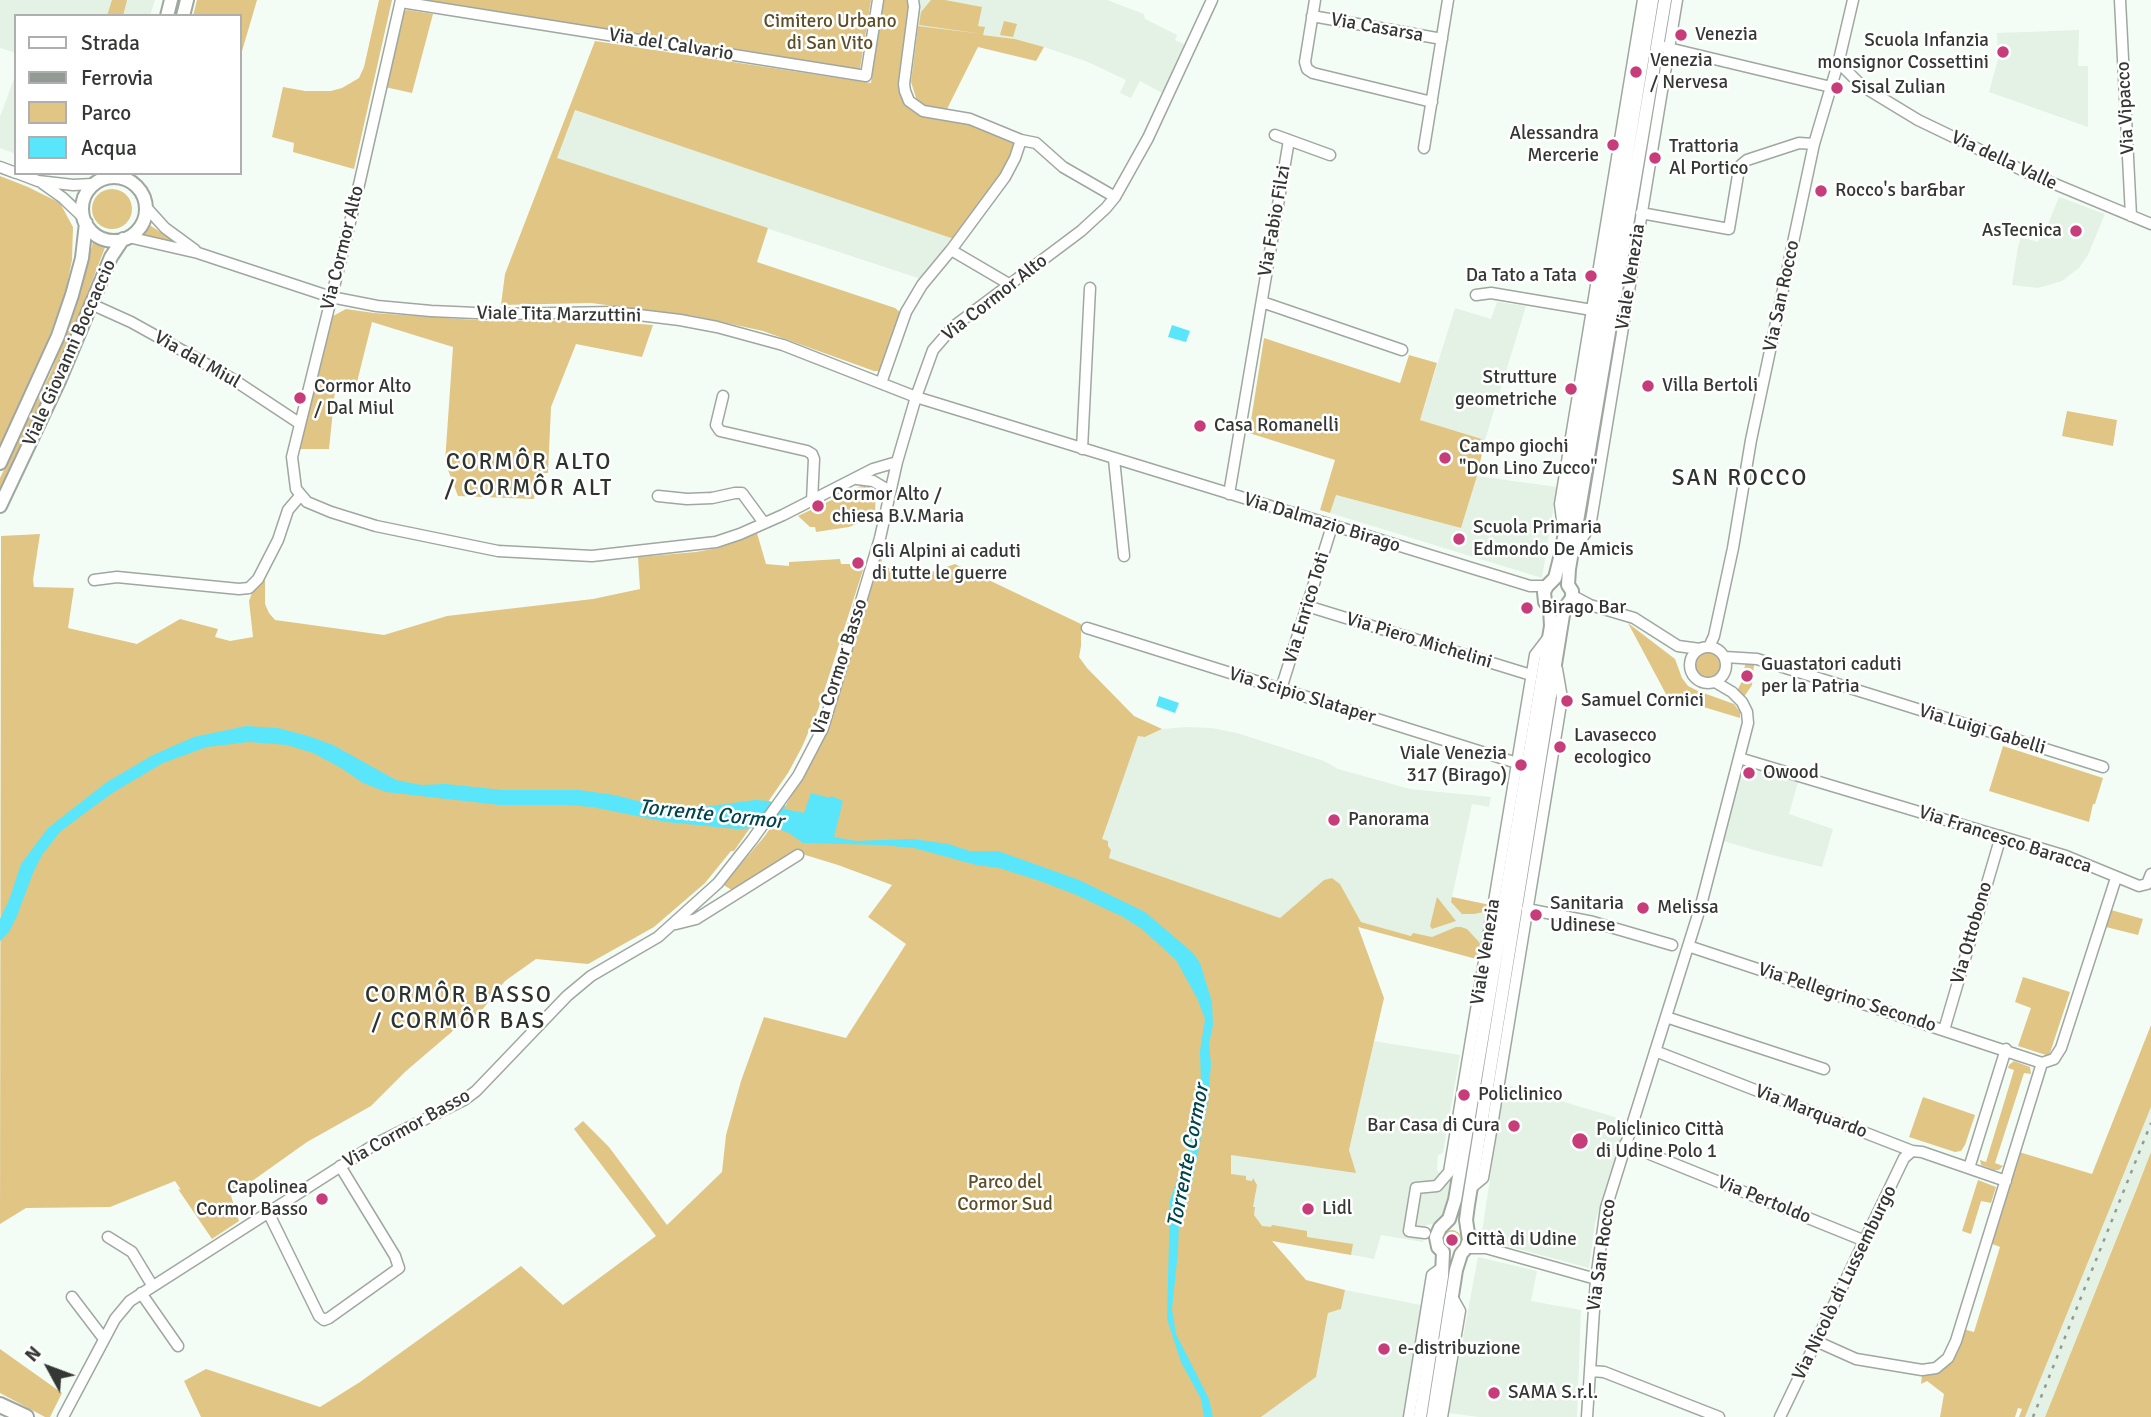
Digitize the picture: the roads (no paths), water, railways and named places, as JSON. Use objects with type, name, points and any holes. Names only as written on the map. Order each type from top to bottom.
[{"type":"highway","points":[[0,1405],[26,1417]]},
{"type":"main road","name":"Viale Venezia","points":[[1420,1417],[1443,1267],[1436,1237],[1451,1214],[1457,1190],[1551,622],[1548,593],[1557,576],[1564,538],[1652,0]]},
{"type":"main road","name":"Viale Venezia","points":[[1433,1417],[1451,1295],[1466,1243],[1466,1214],[1556,659],[1569,598],[1574,548],[1663,47],[1665,0]]},
{"type":"main road","points":[[142,175],[142,194],[146,207],[140,227],[126,238],[116,240],[103,238],[93,232],[85,220],[85,196],[102,179],[127,179],[142,194]]},
{"type":"main road","name":"Viale Giovanni Boccaccio","points":[[0,463],[58,336],[82,258],[85,220]]},
{"type":"main road","name":"Viale Giovanni Boccaccio","points":[[0,506],[60,379],[111,257],[126,238]]},
{"type":"main road","points":[[1560,582],[1569,598],[1559,610],[1548,593],[1560,582]]},
{"type":"main road","points":[[1440,1248],[1450,1255],[1466,1243],[1458,1223],[1443,1226]]},
{"type":"street","name":"Via del Calvario","points":[[401,1],[866,76],[878,0]]},
{"type":"street","name":"Via Cormor Alto","points":[[890,491],[927,362],[942,338],[1081,231],[1115,198],[1148,138],[1212,0]]},
{"type":"street","points":[[1315,0],[1305,62],[1307,69],[1313,73],[1432,103]]},
{"type":"street","name":"Via Casarsa","points":[[1424,148],[1448,0]]},
{"type":"street","name":"Viale Venezia","points":[[1564,538],[1560,503],[1643,0]]},
{"type":"street","name":"Viale Venezia","points":[[1574,548],[1591,521],[1641,213],[1663,47],[1677,0]]},
{"type":"street","name":"Via San Rocco","points":[[1708,648],[1714,636],[1733,548],[1751,440],[1814,144],[1839,60],[1853,0]]},
{"type":"street","name":"Via Vipacco","points":[[2120,0],[2131,216]]},
{"type":"street","name":"Via Cormor Alto","points":[[300,496],[293,477],[292,457],[401,1]]},
{"type":"street","points":[[913,1],[904,84],[909,101],[923,111],[970,119],[1021,140],[1036,143],[1063,167],[1115,198]]},
{"type":"street","name":"Via Casarsa","points":[[1312,16],[1442,39]]},
{"type":"street","name":"Via della Valle","points":[[1663,47],[1862,86]]},
{"type":"street","name":"Via della Valle","points":[[1839,60],[1862,86],[1918,120],[2026,173],[2151,224]]},
{"type":"street","name":"Via Fabio Filzi","points":[[1275,135],[1330,155]]},
{"type":"street","points":[[881,383],[906,312],[922,285],[1004,177],[1021,140]]},
{"type":"street","name":"Via Fabio Filzi","points":[[1229,494],[1289,140]]},
{"type":"street","points":[[1641,213],[1729,229],[1739,169],[1748,160],[1799,143],[1814,144]]},
{"type":"street","points":[[22,175],[38,181],[63,198],[85,220]]},
{"type":"street","points":[[38,181],[73,185],[102,179]]},
{"type":"street","name":"Viale Tita Marzuttini","points":[[146,207],[165,228],[198,253]]},
{"type":"street","name":"Viale Tita Marzuttini","points":[[126,238],[198,253],[331,297],[377,306],[498,314],[614,312],[680,320],[771,341],[916,397]]},
{"type":"street","points":[[951,250],[1009,284]]},
{"type":"street","points":[[1082,449],[1090,288]]},
{"type":"street","points":[[1476,295],[1491,293],[1592,310]]},
{"type":"street","name":"Via Fabio Filzi","points":[[1262,302],[1402,350]]},
{"type":"street","name":"Via dal Miul","points":[[91,304],[131,322],[234,380],[299,424]]},
{"type":"street","points":[[723,396],[716,425],[720,431],[812,454],[812,500]]},
{"type":"street","name":"Via Dalmazio Birago","points":[[916,397],[1548,593]]},
{"type":"street","points":[[1114,458],[1124,556]]},
{"type":"street","points":[[94,580],[117,578],[239,589],[249,587],[258,579],[278,540],[288,510],[300,496],[307,502],[331,512],[376,526],[498,551],[571,556],[606,555],[705,544],[729,538],[873,469],[897,462]]},
{"type":"street","points":[[856,479],[873,481],[890,491]]},
{"type":"street","name":"Via Cormor Basso","points":[[63,1417],[124,1307],[141,1293],[377,1143],[453,1106],[476,1091],[575,989],[591,976],[676,924],[718,883],[798,775],[816,743],[828,715],[880,538],[890,491]]},
{"type":"street","points":[[658,496],[712,498],[735,492],[742,494],[764,523]]},
{"type":"street","name":"Via Enrico Toti","points":[[1281,690],[1332,526]]},
{"type":"street","points":[[1569,598],[1634,618],[1678,646],[1694,676],[1709,683],[1722,670],[1708,648]]},
{"type":"street","name":"Via Piero Michelini","points":[[1307,606],[1531,675]]},
{"type":"street","name":"Via Scipio Slataper","points":[[1087,628],[1517,763]]},
{"type":"street","name":"Viale Venezia","points":[[1443,1226],[1424,1233],[1409,1231],[1416,1188],[1437,1186],[1449,1172],[1531,675],[1535,655],[1548,638]]},
{"type":"street","points":[[1678,646],[1708,648]]},
{"type":"street","points":[[1690,666],[1693,656],[1708,648]]},
{"type":"street","name":"Via Luigi Gabelli","points":[[1722,670],[1741,659],[1752,658],[2103,767]]},
{"type":"street","name":"Viale Venezia","points":[[1471,1188],[1483,1178],[1562,698],[1556,659]]},
{"type":"street","name":"Via San Rocco","points":[[1587,1417],[1596,1279],[1606,1208],[1705,891],[1748,716],[1745,706],[1732,692],[1722,670]]},
{"type":"street","name":"Via Francesco Baracca","points":[[1739,758],[2001,836],[2082,862],[2116,878],[2061,1048],[2054,1059],[2042,1063]]},
{"type":"street","name":"Via Ottobono","points":[[1944,1030],[2001,836]]},
{"type":"street","name":"Via Cormor Basso","points":[[676,924],[696,919],[798,855]]},
{"type":"street","points":[[2116,878],[2142,887],[2147,884],[2151,874]]},
{"type":"street","points":[[1527,909],[1593,922],[1672,945]]},
{"type":"street","name":"Via Pellegrino Secondo","points":[[1688,946],[2042,1063]]},
{"type":"street","points":[[1666,1017],[1824,1069]]},
{"type":"street","points":[[2006,1049],[1969,1168],[2006,1181]]},
{"type":"street","name":"Via Marquardo","points":[[1655,1051],[1912,1151],[1969,1168]]},
{"type":"street","points":[[1818,1342],[1856,1359],[1926,1370],[1936,1368],[1944,1362],[1956,1341],[2042,1063]]},
{"type":"street","name":"Via Pertoldo","points":[[1625,1144],[1865,1241]]},
{"type":"street","name":"Via Nicolò di Lussemburgo","points":[[1780,1417],[1904,1158],[1912,1151]]},
{"type":"street","points":[[268,1212],[319,1316],[324,1320],[329,1318],[399,1268],[395,1255],[340,1166]]},
{"type":"street","points":[[1424,1233],[1440,1248]]},
{"type":"street","points":[[108,1237],[132,1252],[152,1285]]},
{"type":"street","points":[[1466,1243],[1596,1279]]},
{"type":"street","name":"Viale Venezia","points":[[1409,1417],[1432,1275],[1443,1267]]},
{"type":"street","points":[[141,1293],[177,1346]]},
{"type":"street","name":"Viale Venezia","points":[[1442,1417],[1460,1311],[1451,1295]]},
{"type":"street","points":[[72,1297],[104,1339]]},
{"type":"street","points":[[1591,1371],[1604,1372],[1719,1417]]},
{"type":"water","points":[[1172,325],[1190,331],[1186,342],[1168,337]]},
{"type":"water","points":[[1159,696],[1179,703],[1175,713],[1156,706]]},
{"type":"water","name":"Torrente Cormor","points":[[246,726],[278,728],[308,736],[333,745],[396,780],[421,785],[446,784],[503,790],[579,790],[614,795],[662,807],[703,807],[755,800],[769,801],[786,806],[784,809],[804,813],[811,793],[830,798],[831,796],[843,801],[834,837],[856,841],[913,839],[948,844],[970,851],[998,851],[1079,880],[1145,912],[1193,953],[1200,963],[1212,1002],[1208,1102],[1193,1178],[1179,1220],[1172,1309],[1176,1334],[1209,1399],[1213,1417],[1204,1417],[1201,1399],[1181,1362],[1167,1319],[1170,1200],[1188,1149],[1195,1118],[1201,1083],[1200,1051],[1205,1019],[1176,960],[1142,929],[1123,917],[1040,881],[999,868],[976,865],[914,848],[803,843],[789,833],[773,827],[737,829],[666,822],[592,807],[499,805],[386,792],[363,783],[313,753],[287,745],[249,742],[207,747],[163,763],[114,792],[60,832],[42,855],[17,916],[9,932],[0,941],[0,919],[21,864],[48,828],[107,782],[153,755],[194,737]]},
{"type":"railway","points":[[2033,1417],[2151,1123]]},
{"type":"place","name":"Venezia","points":[[1681,35]]},
{"type":"place","name":"Scuola Infanzia monsignor Cossettini","points":[[2003,52]]},
{"type":"place","name":"Venezia / Nervesa","points":[[1636,72]]},
{"type":"place","name":"Sisal Zulian","points":[[1837,88]]},
{"type":"place","name":"Alessandra Mercerie","points":[[1613,145]]},
{"type":"place","name":"Trattoria Al Portico","points":[[1655,158]]},
{"type":"place","name":"Rocco's bar&bar","points":[[1821,191]]},
{"type":"place","name":"AsTecnica","points":[[2076,231]]},
{"type":"place","name":"Da Tato a Tata","points":[[1591,276]]},
{"type":"place","name":"Villa Bertoli","points":[[1648,386]]},
{"type":"place","name":"Strutture geometriche","points":[[1571,389]]},
{"type":"place","name":"Cormor Alto / Dal Miul","points":[[300,398]]},
{"type":"place","name":"Casa Romanelli","points":[[1200,426]]},
{"type":"place","name":"Campo giochi \"Don Lino Zucco\"","points":[[1445,458]]},
{"type":"place","name":"Cormor Alto / chiesa B.V.Maria","points":[[818,506]]},
{"type":"place","name":"Scuola Primaria Edmondo De Amicis","points":[[1459,539]]},
{"type":"place","name":"Gli Alpini ai caduti di tutte le guerre","points":[[858,563]]},
{"type":"place","name":"Birago Bar","points":[[1527,608]]},
{"type":"place","name":"Guastatori caduti per la Patria","points":[[1747,676]]},
{"type":"place","name":"Samuel Cornici","points":[[1567,701]]},
{"type":"place","name":"Lavasecco ecologico","points":[[1560,747]]},
{"type":"place","name":"Viale Venezia 317 (Birago)","points":[[1521,765]]},
{"type":"place","name":"Owood","points":[[1749,773]]},
{"type":"place","name":"Panorama","points":[[1334,820]]},
{"type":"place","name":"Melissa","points":[[1643,908]]},
{"type":"place","name":"Sanitaria Udinese","points":[[1536,915]]},
{"type":"place","name":"Policlinico","points":[[1464,1095]]},
{"type":"place","name":"Bar Casa di Cura","points":[[1514,1126]]},
{"type":"place","name":"Policlinico Città di Udine Polo 1","points":[[1580,1141]]},
{"type":"place","name":"Capolinea Cormor Basso","points":[[322,1199]]},
{"type":"place","name":"Lidl","points":[[1308,1209]]},
{"type":"place","name":"Città di Udine","points":[[1452,1240]]},
{"type":"place","name":"e-distribuzione","points":[[1384,1349]]},
{"type":"place","name":"SAMA S.r.l.","points":[[1494,1393]]},
{"type":"district","name":"CORMÔR ALTO / CORMÔR ALT","points":[[529,476]]},
{"type":"district","name":"SAN ROCCO","points":[[1740,479]]},
{"type":"district","name":"CORMÔR BASSO / CORMÔR BAS","points":[[459,1009]]},
{"type":"park label","name":"Cimitero Urbano di San Vito","points":[[830,33]]},
{"type":"park label","name":"Parco del Cormor Sud","points":[[1005,1194]]}]
